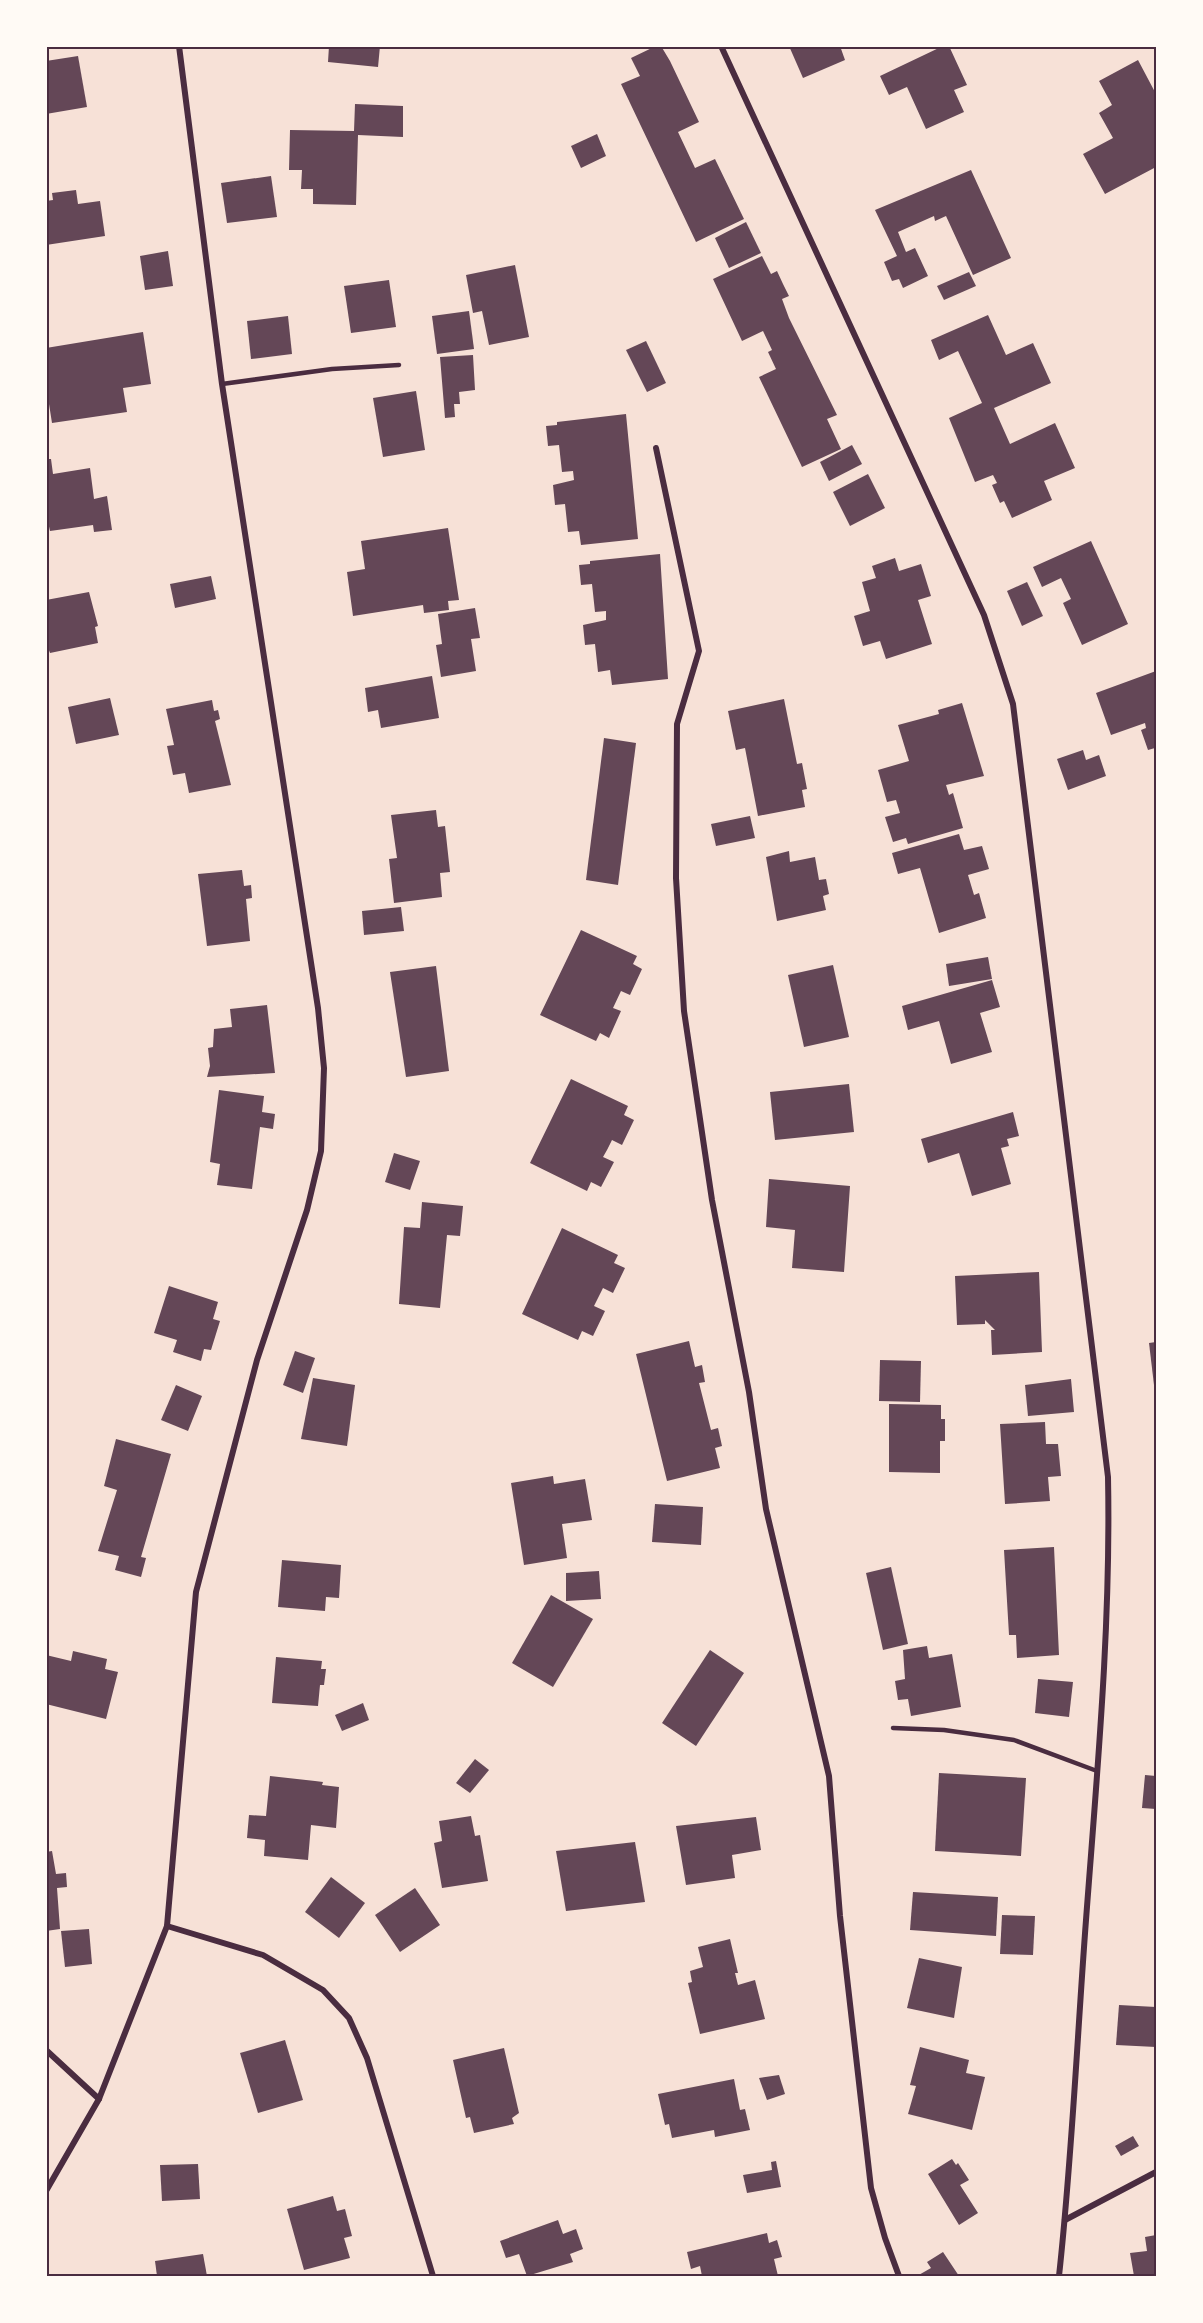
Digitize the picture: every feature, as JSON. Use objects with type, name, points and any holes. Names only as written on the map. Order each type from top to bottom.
[{"type":"street","points":[[46,2191],[99,2099],[166,1926],[196,1592],[257,1360],[308,1210],[321,1151],[325,1109],[324,1068],[318,1008],[222,384],[179,46]]},
{"type":"street","points":[[721,46],[963,566],[984,615],[1012,704],[1108,1477],[1109,1551],[1097,1771],[1059,2277]]},
{"type":"street","points":[[657,448],[699,651],[677,724],[676,878],[684,1011],[712,1200],[749,1392],[766,1509],[829,1776],[840,1916],[872,2188],[885,2238],[899,2277]]},
{"type":"street","points":[[166,1926],[263,1955],[323,1990],[349,2018],[368,2058],[433,2277]]},
{"type":"street","points":[[46,2050],[99,2099]]},
{"type":"street","points":[[1065,2220],[1156,2172]]},
{"type":"lane","points":[[222,384],[332,369],[399,365]]},
{"type":"lane","points":[[892,1728],[944,1730],[1014,1740],[1097,1771]]},
{"type":"building","points":[[329,46],[380,46],[378,67],[328,62]]},
{"type":"building","points":[[656,46],[661,46],[670,61],[699,122],[678,132],[695,168],[715,159],[744,219],[696,242],[621,84],[640,76],[631,58]]},
{"type":"building","points":[[789,46],[840,46],[845,60],[803,78]]},
{"type":"building","points":[[943,46],[949,46],[967,85],[954,90],[964,112],[926,129],[907,87],[889,95],[880,76]]},
{"type":"building","points":[[78,56],[87,107],[46,114],[46,61]]},
{"type":"building","points":[[1138,60],[1156,94],[1156,167],[1105,194],[1083,154],[1113,138],[1099,113],[1112,105],[1099,81]]},
{"type":"building","points":[[355,104],[403,106],[403,137],[358,135],[356,205],[313,204],[313,189],[301,189],[302,170],[289,170],[290,130],[354,131]]},
{"type":"building","points":[[597,134],[606,156],[581,168],[571,146]]},
{"type":"building","points":[[971,170],[1011,258],[973,275],[946,216],[935,221],[934,216],[898,232],[906,252],[915,248],[928,276],[903,288],[899,279],[892,281],[884,262],[897,256],[875,210]]},
{"type":"building","points":[[271,176],[277,217],[227,223],[221,183]]},
{"type":"building","points":[[76,190],[78,204],[100,201],[105,236],[46,245],[46,201],[53,200],[52,193]]},
{"type":"building","points":[[746,222],[761,253],[729,268],[715,238]]},
{"type":"building","points":[[168,251],[173,286],[145,290],[140,256]]},
{"type":"building","points":[[762,256],[771,274],[777,271],[789,296],[782,299],[789,318],[837,415],[827,419],[841,449],[802,467],[759,377],[776,369],[768,352],[772,350],[763,331],[742,341],[713,279]]},
{"type":"building","points":[[515,265],[529,337],[489,345],[482,311],[473,313],[466,275]]},
{"type":"building","points":[[969,272],[976,286],[944,300],[937,286]]},
{"type":"building","points":[[389,280],[396,327],[351,333],[344,286]]},
{"type":"building","points":[[469,311],[474,349],[437,354],[432,316]]},
{"type":"building","points":[[988,315],[1006,355],[1033,343],[1051,383],[994,408],[1010,444],[1055,423],[1075,468],[1044,481],[1052,500],[1012,518],[1004,501],[1000,503],[992,485],[997,483],[993,475],[975,482],[949,418],[982,403],[958,351],[939,360],[931,340]]},
{"type":"building","points":[[288,316],[292,354],[251,359],[247,321]]},
{"type":"building","points":[[143,332],[151,384],[123,388],[127,412],[52,423],[46,385],[46,348]]},
{"type":"building","points":[[646,341],[666,383],[647,392],[626,350]]},
{"type":"building","points":[[473,355],[475,390],[459,392],[460,404],[454,404],[455,417],[445,418],[440,357]]},
{"type":"building","points":[[416,391],[425,450],[383,457],[373,398]]},
{"type":"building","points":[[626,414],[638,539],[581,545],[579,531],[568,532],[565,504],[555,505],[553,485],[574,480],[573,471],[562,472],[559,445],[548,446],[546,426],[557,425],[557,422]]},
{"type":"building","points":[[852,445],[862,464],[829,481],[820,462]]},
{"type":"building","points":[[46,459],[51,459],[53,474],[90,468],[94,499],[107,496],[112,530],[94,532],[93,525],[50,531],[46,513]]},
{"type":"building","points":[[868,474],[885,508],[850,526],[833,492]]},
{"type":"building","points":[[448,528],[459,600],[448,601],[449,610],[424,613],[423,605],[353,616],[347,572],[365,569],[361,541]]},
{"type":"building","points":[[1091,541],[1128,624],[1082,645],[1063,603],[1071,599],[1061,578],[1042,587],[1033,567]]},
{"type":"building","points":[[660,554],[668,679],[612,685],[610,670],[598,672],[595,644],[585,645],[583,625],[606,620],[606,611],[595,612],[592,584],[581,585],[579,565],[590,564],[590,561]]},
{"type":"building","points":[[895,558],[899,571],[921,564],[931,596],[918,600],[932,644],[886,659],[880,641],[863,646],[854,616],[870,611],[862,582],[876,578],[872,566]]},
{"type":"building","points":[[211,576],[216,599],[175,608],[170,584]]},
{"type":"building","points":[[1027,582],[1043,616],[1022,626],[1007,591]]},
{"type":"building","points":[[89,592],[98,626],[95,627],[98,643],[50,653],[46,642],[46,600]]},
{"type":"building","points":[[475,608],[480,638],[471,639],[476,671],[441,677],[436,645],[442,644],[438,614]]},
{"type":"building","points":[[1156,671],[1156,752],[1155,748],[1148,750],[1141,730],[1146,728],[1145,723],[1111,735],[1096,693]]},
{"type":"building","points":[[432,676],[439,718],[381,728],[378,710],[368,712],[365,688]]},
{"type":"building","points":[[110,698],[119,735],[76,744],[68,707]]},
{"type":"building","points":[[784,699],[797,764],[802,763],[807,789],[802,790],[805,807],[758,816],[745,748],[736,750],[728,711]]},
{"type":"building","points":[[212,700],[214,711],[218,710],[220,719],[215,721],[231,785],[189,793],[185,773],[173,775],[167,746],[174,745],[166,709]]},
{"type":"building","points":[[962,703],[984,776],[946,785],[949,795],[953,793],[963,828],[908,844],[906,838],[893,842],[885,817],[900,813],[896,800],[887,802],[878,770],[909,761],[898,725],[939,714],[938,710]]},
{"type":"building","points":[[604,738],[636,743],[618,885],[586,880]]},
{"type":"building","points":[[1083,750],[1086,760],[1099,755],[1106,776],[1068,790],[1057,759]]},
{"type":"building","points":[[436,810],[438,827],[445,826],[450,872],[440,873],[442,897],[394,903],[389,859],[397,858],[391,815]]},
{"type":"building","points":[[750,816],[755,838],[716,846],[711,824]]},
{"type":"building","points":[[959,834],[964,850],[982,846],[989,869],[968,875],[974,895],[979,893],[986,918],[939,933],[920,868],[898,874],[892,853]]},
{"type":"building","points":[[789,851],[790,862],[815,857],[819,880],[826,879],[829,894],[823,896],[826,910],[777,921],[766,857]]},
{"type":"building","points":[[242,870],[244,886],[251,885],[252,898],[246,899],[250,941],[207,946],[198,874]]},
{"type":"building","points":[[401,907],[404,931],[364,935],[362,911]]},
{"type":"building","points":[[581,930],[637,956],[633,964],[642,969],[630,995],[621,991],[613,1008],[621,1011],[609,1038],[600,1033],[596,1041],[540,1015]]},
{"type":"building","points":[[988,957],[992,979],[949,986],[946,964]]},
{"type":"building","points":[[833,965],[849,1037],[804,1047],[788,975]]},
{"type":"building","points":[[436,966],[449,1071],[406,1077],[390,972]]},
{"type":"building","points":[[992,980],[1000,1007],[980,1013],[992,1052],[951,1064],[939,1021],[908,1030],[902,1006]]},
{"type":"building","points":[[267,1005],[275,1073],[207,1077],[210,1066],[208,1048],[213,1047],[214,1029],[232,1027],[230,1009]]},
{"type":"building","points":[[571,1079],[628,1106],[624,1115],[634,1120],[622,1145],[612,1140],[603,1157],[614,1162],[601,1187],[591,1182],[587,1191],[530,1163]]},
{"type":"building","points":[[849,1084],[854,1132],[775,1140],[770,1092]]},
{"type":"building","points":[[219,1090],[264,1096],[262,1112],[275,1114],[273,1129],[260,1127],[252,1189],[217,1185],[220,1164],[210,1162]]},
{"type":"building","points":[[1013,1112],[1019,1136],[1007,1139],[1009,1146],[1001,1148],[1011,1184],[972,1196],[959,1153],[928,1163],[921,1139]]},
{"type":"building","points":[[394,1153],[420,1161],[410,1190],[385,1182]]},
{"type":"building","points":[[769,1179],[850,1186],[844,1272],[792,1268],[795,1230],[766,1227]]},
{"type":"building","points":[[422,1202],[463,1206],[460,1236],[447,1235],[440,1308],[399,1304],[404,1227],[420,1228]]},
{"type":"building","points":[[562,1228],[618,1255],[614,1263],[625,1268],[613,1293],[603,1288],[594,1306],[605,1311],[593,1336],[582,1331],[578,1340],[522,1314]]},
{"type":"building","points":[[1039,1272],[1042,1352],[992,1355],[991,1330],[995,1330],[985,1320],[985,1324],[957,1325],[955,1276]]},
{"type":"building","points":[[169,1286],[218,1302],[213,1319],[220,1321],[211,1350],[204,1349],[201,1361],[173,1352],[177,1340],[154,1333]]},
{"type":"building","points":[[689,1341],[695,1367],[702,1365],[705,1382],[699,1383],[711,1430],[718,1428],[722,1446],[715,1448],[720,1468],[667,1481],[636,1354]]},
{"type":"building","points":[[1156,1342],[1156,1384],[1154,1385],[1149,1343]]},
{"type":"building","points":[[295,1351],[315,1358],[303,1393],[283,1385]]},
{"type":"building","points":[[880,1360],[921,1361],[920,1402],[879,1401]]},
{"type":"building","points":[[313,1378],[355,1385],[347,1446],[301,1439]]},
{"type":"building","points":[[1071,1379],[1074,1412],[1028,1416],[1025,1385]]},
{"type":"building","points":[[176,1385],[202,1396],[188,1431],[161,1420]]},
{"type":"building","points":[[889,1404],[941,1405],[941,1419],[945,1419],[945,1441],[940,1441],[940,1473],[889,1472]]},
{"type":"building","points":[[1045,1422],[1046,1444],[1058,1444],[1061,1476],[1048,1477],[1050,1501],[1005,1504],[1000,1424]]},
{"type":"building","points":[[116,1439],[171,1454],[141,1557],[146,1558],[141,1577],[115,1570],[119,1556],[98,1551],[117,1490],[104,1486]]},
{"type":"building","points":[[553,1476],[554,1484],[585,1479],[592,1520],[562,1524],[567,1558],[524,1565],[511,1483]]},
{"type":"building","points":[[655,1504],[703,1507],[701,1545],[652,1542]]},
{"type":"building","points":[[1054,1547],[1059,1655],[1017,1658],[1016,1635],[1009,1635],[1004,1550]]},
{"type":"building","points":[[282,1560],[341,1565],[339,1598],[326,1597],[325,1611],[278,1607]]},
{"type":"building","points":[[891,1567],[908,1644],[883,1650],[866,1573]]},
{"type":"building","points":[[599,1571],[601,1599],[566,1601],[566,1573]]},
{"type":"building","points":[[551,1595],[593,1619],[553,1687],[512,1663]]},
{"type":"building","points":[[927,1646],[929,1658],[952,1654],[961,1707],[911,1716],[908,1699],[898,1700],[895,1681],[905,1679],[903,1650]]},
{"type":"building","points":[[710,1650],[744,1673],[696,1746],[662,1723]]},
{"type":"building","points":[[73,1651],[107,1659],[105,1669],[118,1672],[106,1719],[46,1704],[46,1655],[71,1661]]},
{"type":"building","points":[[276,1657],[322,1661],[321,1669],[326,1669],[324,1685],[320,1685],[318,1706],[272,1703]]},
{"type":"building","points":[[1038,1679],[1073,1682],[1069,1717],[1035,1713]]},
{"type":"building","points":[[363,1703],[369,1720],[342,1731],[335,1715]]},
{"type":"building","points":[[475,1759],[489,1770],[470,1793],[456,1783]]},
{"type":"building","points":[[939,1773],[1026,1778],[1021,1856],[935,1851]]},
{"type":"building","points":[[1145,1775],[1156,1776],[1156,1809],[1142,1808]]},
{"type":"building","points":[[270,1776],[323,1782],[322,1785],[339,1787],[336,1828],[311,1825],[308,1860],[264,1856],[265,1840],[247,1838],[249,1815],[266,1816]]},
{"type":"building","points":[[471,1816],[475,1836],[480,1835],[488,1881],[442,1888],[434,1843],[442,1841],[439,1821]]},
{"type":"building","points":[[756,1817],[761,1850],[732,1855],[735,1878],[686,1885],[676,1826]]},
{"type":"building","points":[[635,1842],[645,1902],[566,1911],[556,1851]]},
{"type":"building","points":[[52,1851],[56,1874],[66,1873],[67,1887],[57,1888],[60,1929],[46,1931],[46,1852]]},
{"type":"building","points":[[331,1877],[365,1903],[339,1938],[305,1912]]},
{"type":"building","points":[[415,1888],[440,1925],[400,1952],[375,1915]]},
{"type":"building","points":[[913,1892],[998,1897],[996,1936],[910,1930]]},
{"type":"building","points":[[1002,1915],[1035,1916],[1033,1955],[1000,1954]]},
{"type":"building","points":[[89,1929],[92,1964],[65,1967],[61,1931]]},
{"type":"building","points":[[730,1939],[738,1973],[735,1973],[738,1985],[755,1980],[765,2019],[700,2034],[688,1983],[692,1982],[690,1971],[703,1967],[698,1947]]},
{"type":"building","points":[[919,1958],[962,1967],[954,2018],[907,2008]]},
{"type":"building","points":[[1119,2005],[1156,2007],[1156,2047],[1116,2045]]},
{"type":"building","points":[[285,2040],[303,2100],[258,2113],[240,2053]]},
{"type":"building","points":[[920,2047],[969,2060],[966,2073],[985,2077],[972,2130],[908,2114],[916,2086],[910,2085]]},
{"type":"building","points":[[504,2048],[519,2113],[512,2118],[514,2124],[474,2133],[470,2117],[466,2118],[453,2060]]},
{"type":"building","points":[[779,2075],[785,2094],[767,2100],[759,2078]]},
{"type":"building","points":[[734,2079],[740,2110],[745,2109],[750,2130],[715,2137],[714,2130],[672,2138],[669,2124],[665,2125],[658,2094]]},
{"type":"building","points":[[1133,2136],[1139,2146],[1121,2156],[1115,2146]]},
{"type":"building","points":[[952,2159],[956,2165],[958,2163],[969,2180],[960,2185],[978,2213],[959,2225],[928,2174]]},
{"type":"building","points":[[776,2161],[781,2187],[747,2193],[743,2175],[772,2170],[771,2162]]},
{"type":"building","points":[[198,2164],[200,2199],[162,2201],[160,2165]]},
{"type":"building","points":[[333,2196],[337,2211],[345,2209],[352,2236],[344,2238],[350,2258],[304,2270],[287,2209]]},
{"type":"building","points":[[558,2220],[563,2234],[576,2229],[583,2249],[570,2254],[573,2262],[527,2276],[519,2254],[506,2258],[500,2241]]},
{"type":"building","points":[[767,2233],[769,2243],[777,2240],[782,2257],[774,2259],[778,2276],[702,2276],[700,2266],[691,2269],[687,2252]]},
{"type":"building","points":[[1156,2235],[1156,2276],[1134,2276],[1130,2253],[1147,2251],[1145,2237]]},
{"type":"building","points":[[943,2252],[959,2276],[917,2276],[931,2268],[927,2262]]},
{"type":"building","points":[[203,2254],[207,2276],[157,2276],[155,2261]]}]
